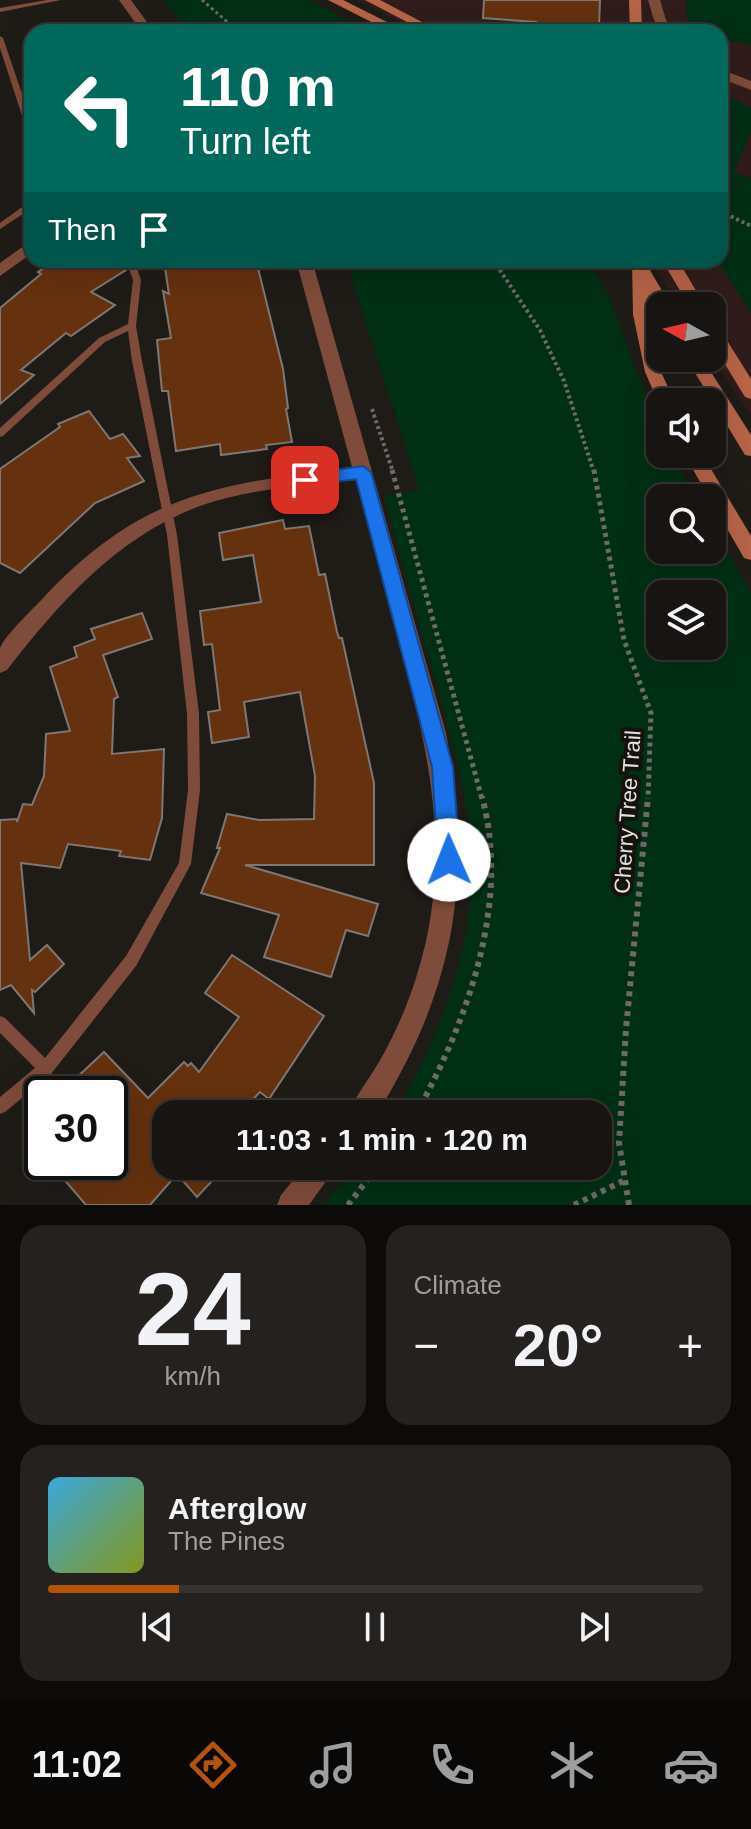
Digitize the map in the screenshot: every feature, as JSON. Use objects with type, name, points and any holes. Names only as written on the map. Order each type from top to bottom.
[{"type":"main road","points":[[334,0],[384,24]]},
{"type":"main road","points":[[371,0],[419,24]]},
{"type":"main road","points":[[635,0],[636,24]]},
{"type":"main road","points":[[638,268],[641,314],[653,372],[660,388]]},
{"type":"main road","points":[[642,268],[655,292]]},
{"type":"main road","points":[[675,268],[689,292]]},
{"type":"main road","points":[[726,353],[751,393]]},
{"type":"main road","points":[[703,372],[751,450]]},
{"type":"main road","points":[[701,468],[751,553]]},
{"type":"street","points":[[125,0],[142,24]]},
{"type":"street","points":[[654,0],[663,24]]},
{"type":"street","points":[[728,76],[751,86]]},
{"type":"street","points":[[0,271],[24,252]]},
{"type":"street","points":[[306,268],[435,733],[442,767],[449,841],[445,921],[434,965],[398,1055],[371,1100]]},
{"type":"street","points":[[0,664],[69,582],[114,545],[168,513],[191,502],[224,493],[363,472]]},
{"type":"street","points":[[291,1205],[312,1180]]},
{"type":"lane","points":[[0,10],[58,0]]},
{"type":"lane","points":[[0,38],[24,110]]},
{"type":"lane","points":[[0,227],[24,210]]},
{"type":"lane","points":[[0,1107],[46,1069],[131,961],[185,864],[194,790],[193,714],[168,513],[132,326],[137,280],[133,268]]},
{"type":"lane","points":[[0,434],[102,340],[132,326]]},
{"type":"lane","points":[[0,1023],[46,1069]]},
{"type":"path","points":[[202,0],[230,24]]},
{"type":"path","points":[[728,215],[751,226]]},
{"type":"path","name":"Cherry Tree Trail","points":[[498,268],[540,330],[564,381],[593,464],[624,640],[651,713],[646,840],[626,1029],[620,1128],[623,1181],[629,1205]]},
{"type":"path","points":[[348,1205],[367,1180]]},
{"type":"path","points":[[574,1205],[623,1181]]},
{"type":"shaded area","points":[[357,0],[751,0],[751,415],[722,372],[726,372],[726,292],[671,292],[656,268],[728,268],[728,24],[404,24]]},
{"type":"green space","points":[[164,0],[307,0],[357,24],[183,24]]},
{"type":"green space","points":[[686,0],[751,0],[751,45],[728,41],[728,24],[688,24]]},
{"type":"green space","points":[[728,96],[751,108],[751,131],[734,173],[751,178],[751,313],[722,268],[728,268]]},
{"type":"green space","points":[[349,268],[593,268],[607,292],[646,396],[646,468],[679,468],[688,484],[646,484],[646,564],[726,564],[726,549],[751,592],[751,1205],[323,1205],[344,1180],[612,1180],[612,1100],[402,1100],[441,1021],[462,953],[468,918],[471,884],[469,826],[444,710],[384,496],[419,490]]},
{"type":"building","points":[[484,0],[600,0],[599,24],[536,24],[483,18]]},
{"type":"building","points":[[44,268],[126,270],[91,292],[115,305],[71,336],[66,333],[21,370],[34,375],[0,404],[0,308],[41,274],[38,272]]},
{"type":"building","points":[[165,268],[258,268],[283,369],[292,442],[221,455],[220,444],[176,451],[168,391],[162,391],[157,340],[171,338],[163,291],[169,294]]},
{"type":"building","points":[[89,411],[110,439],[123,434],[140,456],[127,458],[144,481],[95,503],[20,573],[0,563],[0,469],[60,427],[58,424]]},
{"type":"building","points":[[283,520],[285,529],[309,526],[319,575],[325,574],[337,632],[342,638],[374,783],[374,865],[245,865],[378,904],[368,936],[346,930],[331,977],[264,957],[279,915],[201,893],[220,848],[217,848],[227,814],[259,820],[314,819],[315,776],[300,692],[244,702],[249,737],[212,743],[208,712],[220,710],[212,644],[204,645],[200,611],[261,602],[253,555],[223,560],[219,533]]},
{"type":"building","points":[[142,613],[152,639],[103,655],[118,697],[114,699],[112,754],[164,749],[162,818],[150,860],[119,856],[121,851],[68,844],[60,868],[21,863],[30,960],[47,945],[64,964],[35,992],[32,990],[34,1013],[11,985],[0,990],[0,820],[17,819],[17,822],[23,804],[32,805],[44,776],[46,734],[70,731],[50,667],[77,657],[74,647],[95,639],[91,629]]},
{"type":"building","points":[[232,955],[324,1016],[269,1099],[260,1092],[252,1100],[152,1100],[152,1180],[172,1180],[150,1205],[86,1205],[64,1180],[128,1180],[128,1077],[148,1098],[184,1062],[188,1066],[191,1063],[199,1072],[239,1017],[205,993]]},
{"type":"building","points":[[104,1052],[127,1076],[78,1076]]},
{"type":"building","points":[[182,1180],[213,1180],[197,1197]]},
{"type":"route","points":[[305,480],[363,472],[435,733],[447,803],[449,860]]}]
